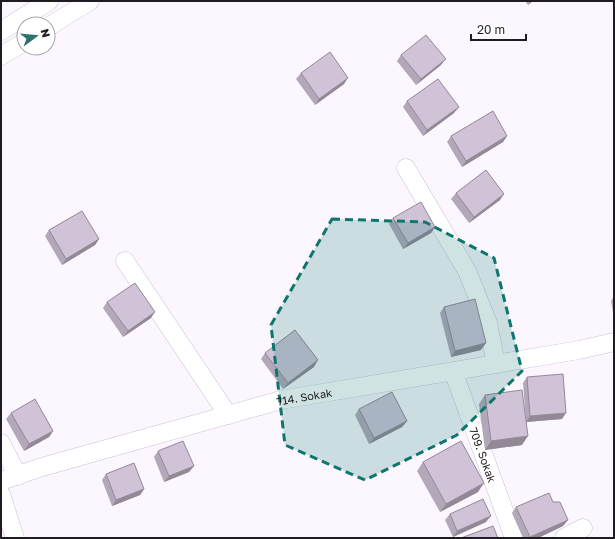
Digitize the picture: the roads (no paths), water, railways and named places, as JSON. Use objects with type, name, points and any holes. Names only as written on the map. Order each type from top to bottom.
[{"type":"street","points":[[1,31],[49,1]]},
{"type":"street","points":[[56,22],[90,1]]},
{"type":"street","points":[[1,56],[16,47]]},
{"type":"street","points":[[406,168],[467,271],[488,323],[496,364]]},
{"type":"street","points":[[125,261],[228,415]]},
{"type":"street","name":"714. Sokak","points":[[9,478],[42,467],[281,400],[579,350],[614,342]]},
{"type":"street","name":"709. Sokak","points":[[453,371],[514,538]]},
{"type":"street","points":[[1,443],[9,478]]},
{"type":"street","points":[[1,494],[15,538]]},
{"type":"street","points":[[564,538],[583,528]]}]
